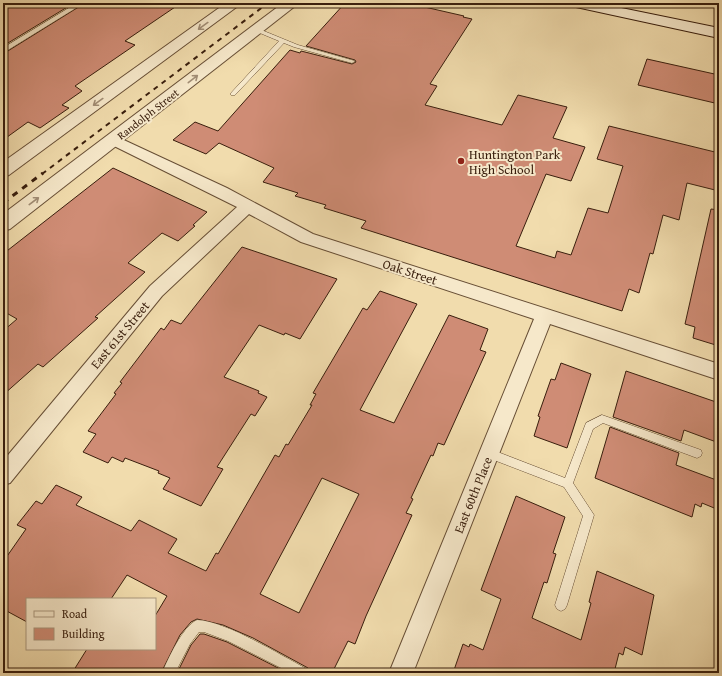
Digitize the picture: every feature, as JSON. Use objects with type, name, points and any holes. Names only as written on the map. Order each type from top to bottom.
[{"type":"street","points":[[3,171],[235,3]]},
{"type":"street","name":"Randolph Street","points":[[3,224],[292,3]]},
{"type":"street","points":[[576,3],[719,33]]},
{"type":"street","name":"Oak Street","points":[[113,140],[222,192],[307,238],[719,372]]},
{"type":"street","name":"East 61st Street","points":[[3,476],[156,291],[248,206]]},
{"type":"street","name":"East 60th Place","points":[[401,673],[544,316]]},
{"type":"lane","points":[[3,51],[81,3]]},
{"type":"lane","points":[[257,30],[314,52],[352,61]]},
{"type":"lane","points":[[233,94],[284,41]]},
{"type":"lane","points":[[568,484],[589,426],[602,419],[697,453]]},
{"type":"lane","points":[[490,454],[568,484],[589,515],[560,605]]},
{"type":"lane","points":[[168,673],[197,626],[203,625],[225,633],[303,673]]},
{"type":"building","points":[[3,3],[74,3],[3,46]]},
{"type":"building","points":[[85,3],[181,3],[125,41],[135,45],[75,86],[82,91],[62,105],[69,108],[40,128],[28,122],[3,140],[3,54]]},
{"type":"building","points":[[345,3],[407,3],[472,19],[430,84],[437,86],[425,105],[502,125],[518,95],[567,107],[553,138],[585,147],[571,181],[546,174],[516,246],[555,258],[557,251],[571,255],[588,208],[608,213],[623,166],[597,159],[609,126],[719,153],[719,191],[687,183],[679,220],[663,215],[653,254],[650,253],[639,293],[629,289],[622,311],[361,228],[366,221],[324,208],[326,205],[295,196],[298,193],[263,182],[274,168],[219,143],[206,154],[173,140],[195,122],[218,131],[290,50],[300,53],[301,51],[352,64],[356,62],[355,60],[306,46]]},
{"type":"building","points":[[647,59],[719,75],[719,104],[638,85]]},
{"type":"building","points":[[113,168],[207,212],[193,225],[195,226],[178,241],[162,233],[128,263],[145,272],[95,317],[98,318],[43,367],[38,364],[3,395],[3,331],[17,319],[3,311],[3,254]]},
{"type":"building","points":[[711,209],[719,210],[719,346],[693,338],[695,327],[685,324]]},
{"type":"building","points":[[242,247],[337,279],[300,339],[285,333],[284,335],[259,325],[224,377],[259,391],[258,393],[267,397],[255,416],[251,414],[217,467],[223,469],[201,506],[163,489],[170,478],[158,473],[159,471],[125,458],[123,462],[112,457],[108,463],[83,452],[96,434],[88,431],[116,394],[114,393],[122,383],[120,382],[161,328],[164,330],[171,320],[181,324]]},
{"type":"building","points":[[380,291],[417,304],[360,410],[394,423],[449,315],[488,329],[480,350],[486,352],[444,445],[438,443],[433,456],[431,455],[411,498],[413,499],[406,513],[412,515],[366,616],[355,644],[348,641],[332,673],[310,673],[308,668],[253,638],[223,625],[197,619],[191,622],[180,635],[161,673],[72,673],[86,650],[156,650],[156,614],[167,596],[127,575],[112,598],[26,598],[26,621],[3,609],[3,562],[26,529],[17,525],[36,501],[42,504],[56,485],[82,497],[76,505],[131,531],[139,520],[177,539],[168,553],[206,571],[216,553],[218,554],[275,455],[279,457],[286,444],[288,445],[312,405],[310,405],[316,394],[313,393],[363,308],[367,310]],"holes":[[[322,478],[359,494],[299,613],[260,594]]]},
{"type":"building","points":[[561,363],[591,374],[567,448],[534,436],[540,417],[538,416],[551,379],[555,380]]},
{"type":"building","points":[[626,371],[719,403],[719,443],[684,430],[681,441],[613,417]]},
{"type":"building","points":[[610,427],[679,453],[676,465],[719,481],[719,510],[702,503],[701,507],[695,504],[692,517],[595,478]]},
{"type":"building","points":[[516,496],[565,517],[553,553],[556,554],[547,583],[544,582],[532,618],[581,640],[591,603],[589,602],[597,571],[654,595],[642,655],[625,647],[623,655],[619,653],[614,673],[453,673],[463,644],[469,647],[470,644],[483,650],[501,599],[481,590]]},
{"type":"building","points":[[200,634],[227,642],[288,673],[177,673],[191,645]]},
{"type":"railway","points":[[42,174],[268,3]]},
{"type":"railway","points":[[3,203],[43,173]]},
{"type":"place","name":"Huntington Park High School","points":[[461,161]]}]
